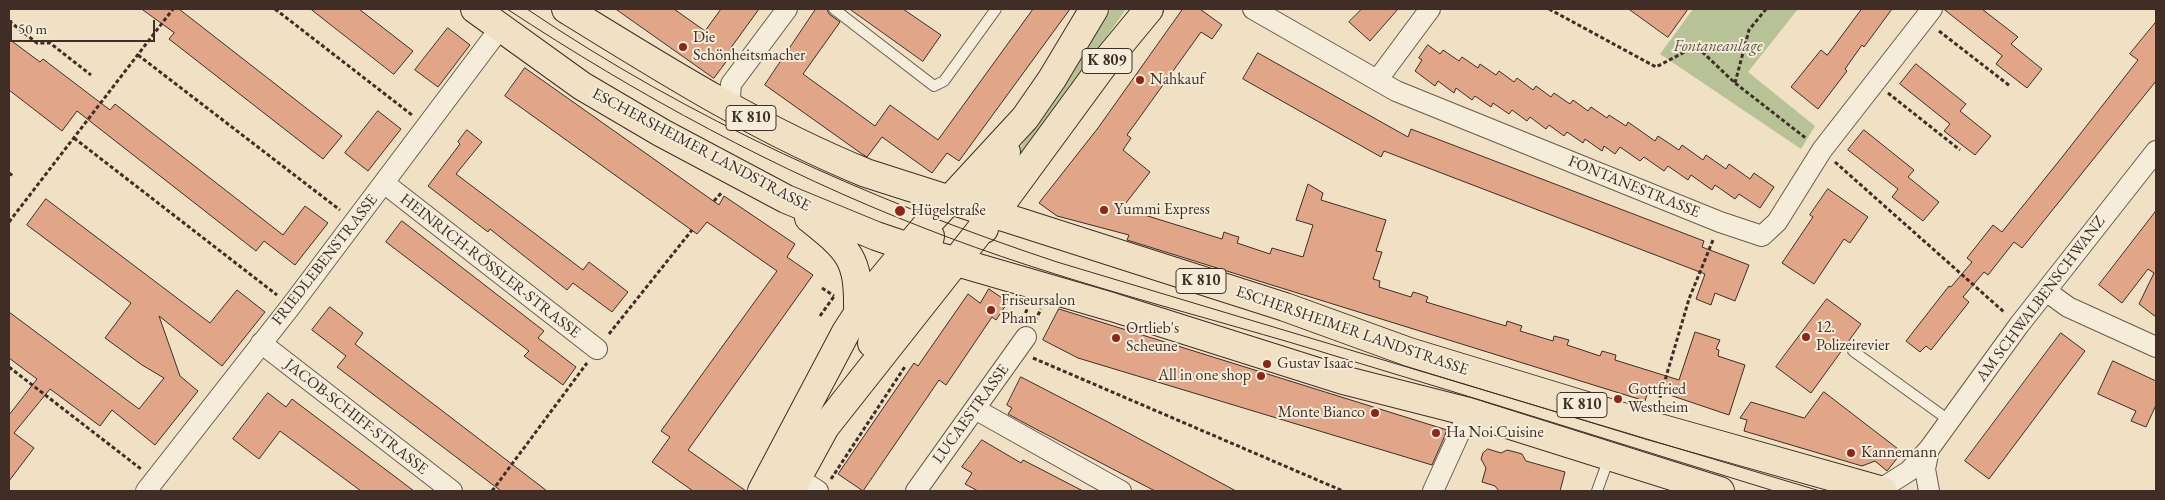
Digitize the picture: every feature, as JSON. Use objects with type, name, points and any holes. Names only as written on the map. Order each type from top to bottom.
[{"type":"main road","name":"ESCHERSHEIMER LANDSTRASSE","points":[[475,9],[582,86],[662,133],[786,199],[917,250],[1112,307],[1343,380],[1469,412],[1720,491]]},
{"type":"main road","name":"ESCHERSHEIMER LANDSTRASSE","points":[[566,9],[733,108],[818,153],[866,173],[948,200],[986,217],[1285,307],[1410,352],[1652,426],[1881,491]]},
{"type":"main road","name":"K 809","points":[[917,250],[930,221],[1024,118],[1052,79],[1094,9]]},
{"type":"main road","name":"K 809","points":[[955,262],[986,217],[1148,9]]},
{"type":"main road","points":[[1002,276],[989,252],[986,190],[1024,118]]},
{"type":"main road","points":[[917,190],[925,200],[930,221]]},
{"type":"main road","points":[[786,199],[837,240],[850,256],[858,288],[858,312]]},
{"type":"main road","points":[[762,491],[858,312],[917,250]]},
{"type":"main road","points":[[808,486],[825,427],[917,250]]},
{"type":"main road","points":[[825,427],[955,262]]},
{"type":"street","points":[[733,108],[730,96],[731,84],[787,9]]},
{"type":"street","name":"FONTANESTRASSE","points":[[1253,9],[1396,91],[1720,222],[1762,236],[1777,222],[1822,150],[1928,14]]},
{"type":"street","points":[[1378,79],[1430,9]]},
{"type":"street","name":"FRIEDLEBENSTRASSE","points":[[151,486],[260,343],[291,306],[501,27]]},
{"type":"street","name":"AM SCHWALBENSCHWANZ","points":[[1881,491],[1909,471],[1930,449],[2018,325],[2156,151]]},
{"type":"street","name":"HEINRICH-RÖSSLER-STRASSE","points":[[384,183],[597,349]]},
{"type":"street","points":[[2046,291],[2068,307],[2156,347]]},
{"type":"street","name":"LUCAESTRASSE","points":[[916,491],[975,409],[1024,336]]},
{"type":"street","name":"JACOB-SCHIFF-STRASSE","points":[[260,343],[452,491]]},
{"type":"street","points":[[975,409],[1121,491]]},
{"type":"street","points":[[1433,491],[1469,412]]},
{"type":"street","name":"AM SCHWALBENSCHWANZ","points":[[1929,491],[1925,469],[1930,449]]},
{"type":"lane","points":[[834,9],[934,86],[944,82],[996,9]]},
{"type":"lane","points":[[1853,351],[1950,421]]},
{"type":"lane","points":[[1597,491],[1609,457]]},
{"type":"path","points":[[9,222],[173,9]]},
{"type":"path","points":[[275,9],[426,126]]},
{"type":"path","points":[[1549,9],[1656,67],[1696,46],[1735,83],[1822,150],[2018,325]]},
{"type":"path","points":[[1735,83],[1749,30],[1766,9]]},
{"type":"path","points":[[1928,14],[2010,86]]},
{"type":"path","points":[[9,20],[37,43],[50,43],[91,75]]},
{"type":"path","points":[[138,55],[355,221]]},
{"type":"path","points":[[1875,83],[1960,150]]},
{"type":"path","points":[[74,138],[291,306]]},
{"type":"path","points":[[9,173],[13,176]]},
{"type":"path","points":[[714,202],[722,192]]},
{"type":"path","points":[[1656,412],[1689,299],[1720,222]]},
{"type":"path","points":[[686,237],[692,230]]},
{"type":"path","points":[[822,288],[834,296]]},
{"type":"path","points":[[820,316],[837,291]]},
{"type":"path","points":[[1031,302],[1023,319],[1024,336],[1343,491]]},
{"type":"path","points":[[808,486],[908,362]]},
{"type":"path","points":[[9,367],[151,486]]},
{"type":"path","points":[[492,491],[515,462]]},
{"type":"green space","points":[[1111,9],[1126,9],[1003,185],[997,182],[1082,52]]},
{"type":"green space","name":"Fontaneanlage","points":[[1693,9],[1798,9],[1748,72],[1815,126],[1801,149],[1660,54]]},
{"type":"building","points":[[142,9],[179,9],[342,136],[323,159],[169,39],[174,33]]},
{"type":"building","points":[[311,9],[359,9],[413,51],[394,74]]},
{"type":"building","points":[[616,9],[674,9],[705,31],[721,9],[759,9],[730,49],[734,51],[714,78]]},
{"type":"building","points":[[816,9],[827,9],[829,14],[840,22],[803,74],[875,126],[890,105],[938,140],[1033,9],[1070,9],[959,161],[947,153],[932,173],[882,137],[867,157],[765,85]]},
{"type":"building","points":[[850,9],[903,9],[941,35],[923,61]]},
{"type":"building","points":[[1183,9],[1200,9],[1222,25],[1212,39],[1201,32],[1127,135],[1131,138],[1123,150],[1150,172],[1122,208],[1222,239],[1224,232],[1239,237],[1237,243],[1270,254],[1272,248],[1303,257],[1313,225],[1296,220],[1308,184],[1323,193],[1321,200],[1386,220],[1376,251],[1382,252],[1373,279],[1380,281],[1379,287],[1411,297],[1413,292],[1420,294],[1428,297],[1426,302],[1506,326],[1507,321],[1522,326],[1520,331],[1553,341],[1554,336],[1569,340],[1567,345],[1600,356],[1602,351],[1616,355],[1615,360],[1679,380],[1695,332],[1720,340],[1716,349],[1719,350],[1718,356],[1745,365],[1729,415],[1649,388],[1645,401],[1127,240],[1129,235],[1057,216],[1039,203],[1098,128]]},
{"type":"building","points":[[1362,9],[1398,9],[1370,41],[1349,22]]},
{"type":"building","points":[[1629,9],[1688,9],[1668,37]]},
{"type":"building","points":[[1862,9],[1892,9],[1864,47],[1862,45],[1845,69],[1847,71],[1818,109],[1791,87],[1821,50],[1827,55]]},
{"type":"building","points":[[1944,9],[1982,9],[2018,37],[2011,44],[2042,69],[2027,88],[1996,64],[2002,56]]},
{"type":"building","points":[[2156,22],[2156,81],[2022,248],[2014,242],[1988,275],[1984,272],[1963,297],[1969,302],[1931,350],[1926,346],[1920,352],[1906,341],[1949,286],[1951,287],[1972,262],[1967,258],[1993,225],[2002,232],[2063,156],[2138,60],[2130,54]]},
{"type":"building","points":[[448,28],[470,45],[438,87],[415,70]]},
{"type":"building","points":[[9,39],[40,62],[43,59],[110,110],[115,104],[283,235],[305,206],[328,223],[295,265],[264,241],[256,251],[77,111],[62,131],[9,90]]},
{"type":"building","points":[[1428,45],[1440,54],[1443,50],[1459,61],[1462,57],[1478,68],[1480,64],[1496,75],[1499,71],[1514,82],[1517,78],[1533,90],[1536,86],[1551,97],[1554,93],[1570,104],[1573,100],[1588,111],[1591,107],[1607,118],[1609,115],[1626,126],[1628,122],[1655,141],[1658,136],[1679,150],[1682,145],[1703,160],[1706,155],[1726,169],[1729,164],[1750,179],[1754,173],[1774,187],[1760,208],[1739,194],[1735,199],[1715,185],[1712,190],[1691,175],[1688,180],[1668,166],[1664,171],[1644,157],[1640,161],[1620,147],[1615,154],[1604,146],[1602,151],[1585,139],[1583,143],[1567,132],[1564,136],[1549,125],[1546,129],[1530,117],[1527,121],[1512,110],[1509,114],[1493,103],[1491,107],[1475,96],[1472,100],[1456,88],[1454,93],[1438,81],[1435,86],[1415,71],[1422,60],[1419,58]]},
{"type":"building","points":[[1258,53],[1408,137],[1411,129],[1704,241],[1702,247],[1749,265],[1735,301],[1715,293],[1711,305],[1696,299],[1705,274],[1384,151],[1381,157],[1243,79]]},
{"type":"building","points":[[1916,64],[1966,104],[1960,111],[1991,136],[1975,155],[1944,131],[1950,124],[1900,84]]},
{"type":"building","points":[[525,68],[719,205],[724,196],[795,244],[787,257],[813,275],[688,450],[746,491],[693,491],[652,462],[670,437],[661,431],[777,271],[707,222],[697,234],[505,96]]},
{"type":"building","points":[[378,111],[401,129],[368,171],[345,153]]},
{"type":"building","points":[[467,130],[482,142],[456,174],[583,270],[589,262],[628,292],[612,312],[573,283],[567,290],[490,229],[488,232],[428,186],[460,144],[458,142]]},
{"type":"building","points":[[1864,130],[1914,170],[1908,177],[1939,202],[1923,221],[1892,197],[1898,189],[1848,150]]},
{"type":"building","points":[[1828,189],[1868,217],[1850,243],[1844,239],[1814,284],[1782,263],[1813,217],[1810,215]]},
{"type":"building","points":[[46,199],[210,323],[237,290],[265,312],[222,366],[159,316],[180,376],[198,391],[155,445],[112,410],[100,426],[50,389],[14,433],[34,448],[9,481],[9,415],[37,379],[9,358],[9,312],[139,409],[164,378],[142,365],[105,338],[131,303],[27,225]]},
{"type":"building","points":[[2156,211],[2156,317],[2139,304],[2154,273],[2148,269],[2122,303],[2099,285]]},
{"type":"building","points":[[402,221],[544,331],[538,338],[576,367],[563,385],[524,356],[529,351],[386,242]]},
{"type":"building","points":[[989,289],[1008,302],[996,320],[992,317],[946,385],[939,380],[863,491],[838,474],[914,363],[918,366],[968,294],[980,303]]},
{"type":"building","points":[[1827,299],[1861,324],[1811,393],[1776,367]]},
{"type":"building","points":[[330,307],[363,333],[355,344],[547,491],[501,491],[337,367],[346,356],[312,330]]},
{"type":"building","points":[[1059,309],[1447,430],[1432,465],[1078,358],[1043,340]]},
{"type":"building","points":[[2061,333],[2085,351],[1989,479],[1965,461]]},
{"type":"building","points":[[2113,361],[2156,381],[2156,405],[2146,427],[2131,421],[2136,411],[2098,394]]},
{"type":"building","points":[[1021,377],[1236,491],[1155,491],[1032,427],[1008,414],[1012,408],[1007,405]]},
{"type":"building","points":[[1824,392],[1902,452],[1887,471],[1875,461],[1862,466],[1744,431],[1747,420],[1740,418],[1751,402],[1804,418]]},
{"type":"building","points":[[268,393],[286,407],[292,399],[414,491],[361,491],[280,431],[259,459],[233,439]]},
{"type":"building","points":[[982,440],[1021,463],[1023,460],[1083,491],[978,491],[965,484],[972,473],[962,467]]},
{"type":"building","points":[[1488,449],[1501,453],[1507,450],[1522,454],[1526,461],[1565,472],[1560,491],[1499,491],[1495,486],[1482,482],[1486,468],[1481,459],[1483,453]]},
{"type":"tram line","points":[[507,9],[607,71],[710,129],[815,182],[924,228],[1079,282],[1290,342],[1774,491]]},
{"type":"tram line","points":[[527,9],[653,87],[783,154],[850,184],[987,238],[1057,262],[1820,491]]},
{"type":"place","name":"Die Schönheitsmacher","points":[[683,47]]},
{"type":"place","name":"Nahkauf","points":[[1140,80]]},
{"type":"place","name":"Yummi Express","points":[[1104,210]]},
{"type":"place","name":"Hügelstraße","points":[[900,211]]},
{"type":"place","name":"Friseursalon Pham","points":[[991,310]]},
{"type":"place","name":"12. Polizeirevier","points":[[1806,337]]},
{"type":"place","name":"Ortlieb's Scheune","points":[[1116,338]]},
{"type":"place","name":"Gustav Isaac","points":[[1267,364]]},
{"type":"place","name":"All in one shop","points":[[1261,376]]},
{"type":"place","name":"Gottfried Westheim","points":[[1618,399]]},
{"type":"place","name":"Monte Bianco","points":[[1375,413]]},
{"type":"place","name":"Ha Noi Cuisine","points":[[1436,433]]},
{"type":"place","name":"Kannemann","points":[[1851,453]]}]
